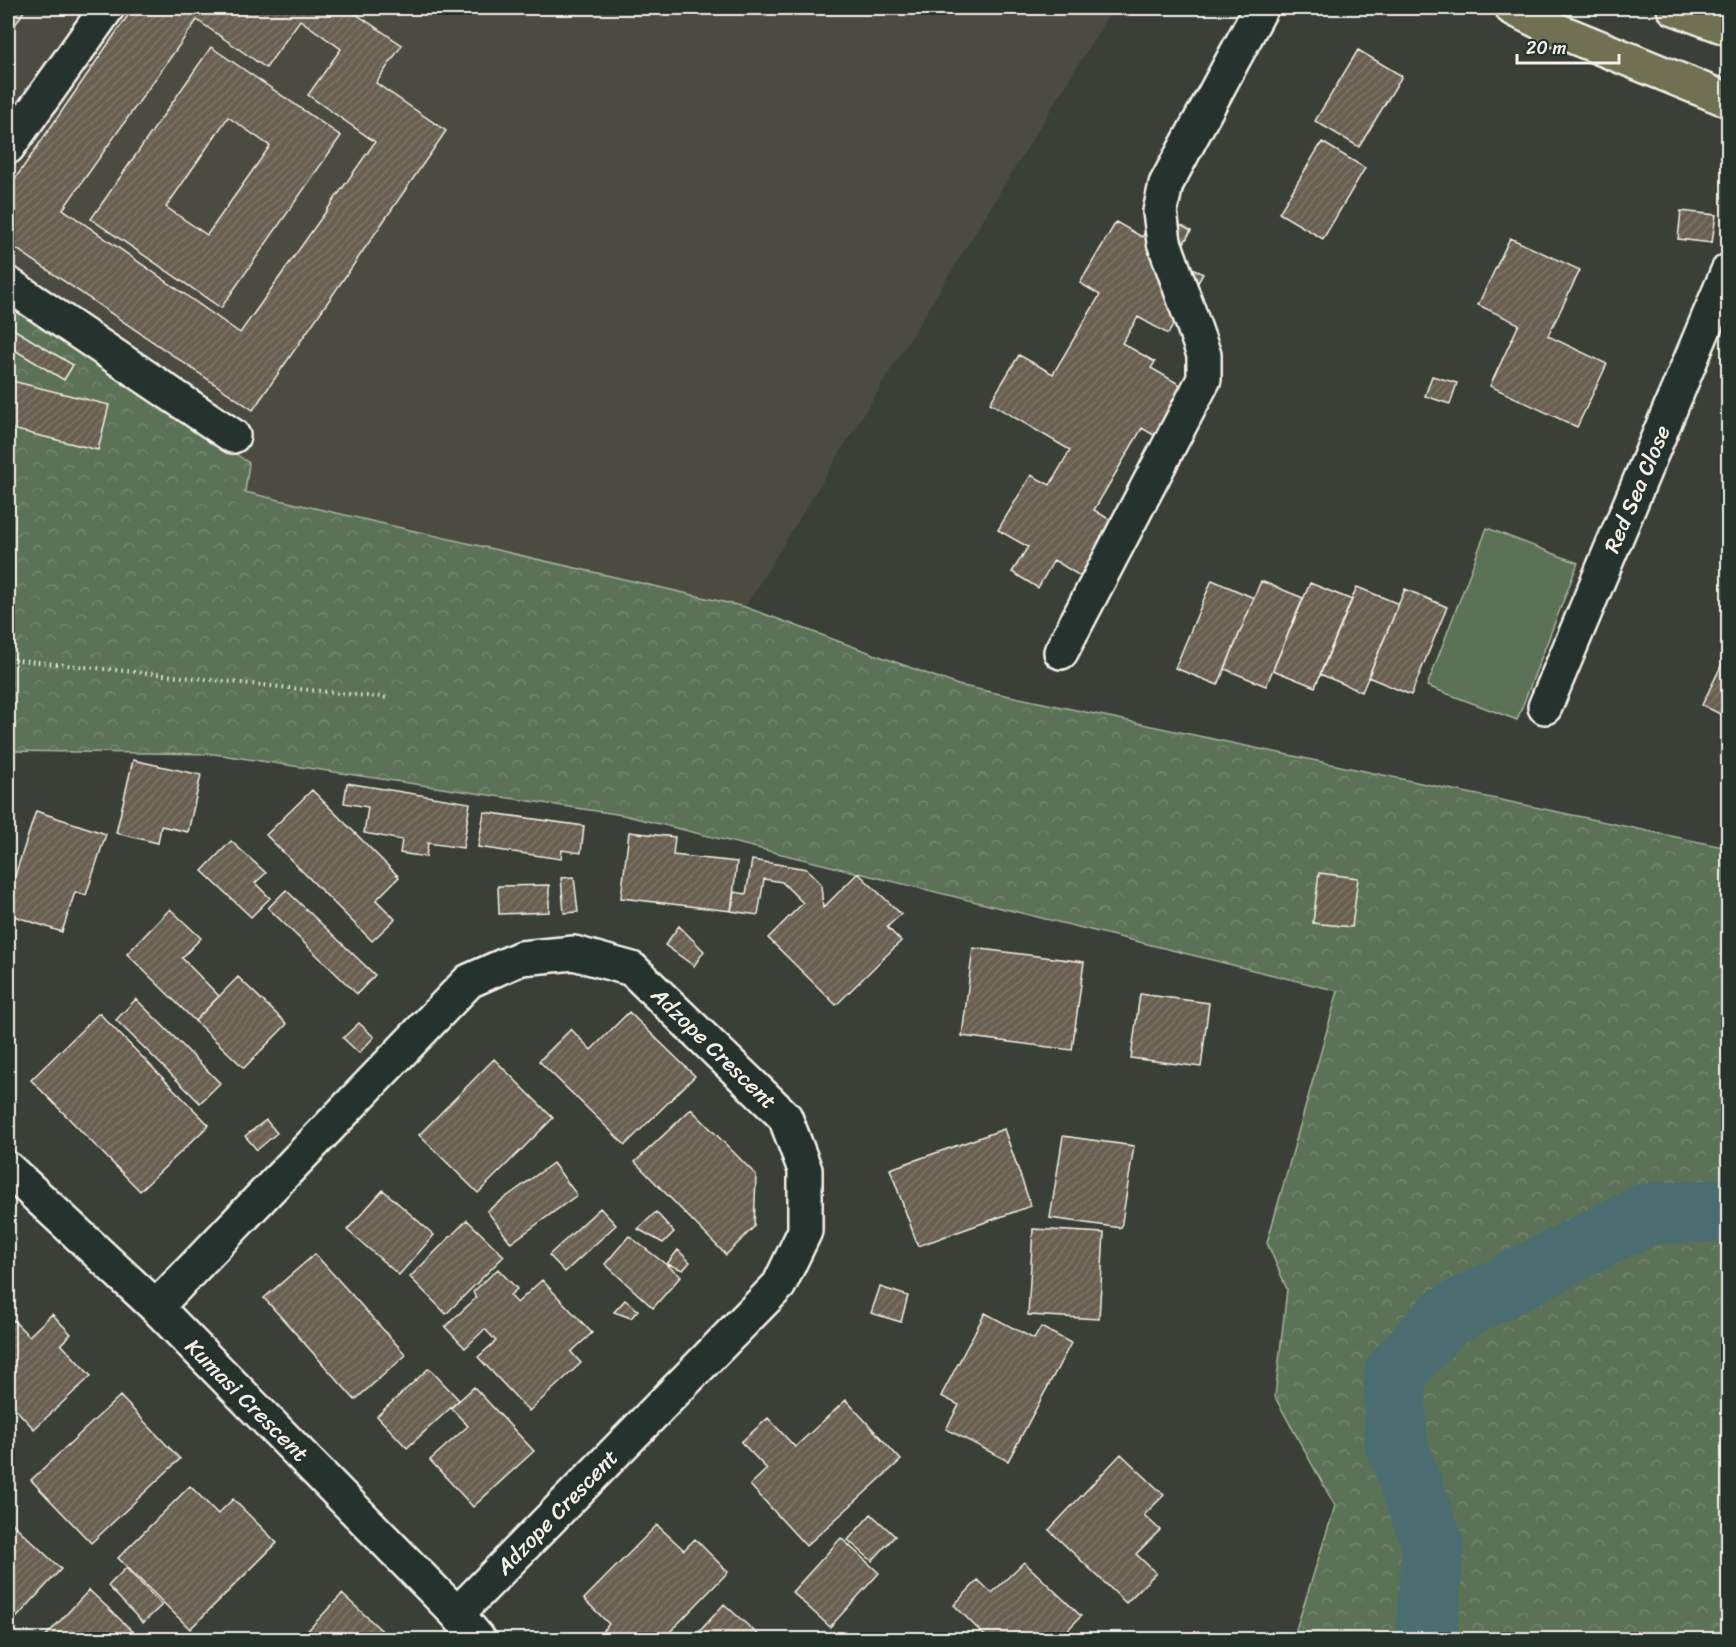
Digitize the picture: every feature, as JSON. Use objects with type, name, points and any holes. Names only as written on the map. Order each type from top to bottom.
[{"type":"main road","points":[[1512,8],[1552,28],[1728,100]]},
{"type":"main road","points":[[1674,8],[1728,28]]},
{"type":"street","points":[[8,147],[107,8]]},
{"type":"street","points":[[1061,652],[1204,379],[1204,355],[1164,242],[1160,212],[1166,184],[1261,8]]},
{"type":"street","name":"Red Sea Close","points":[[1545,707],[1728,271]]},
{"type":"street","points":[[8,284],[233,436]]},
{"type":"street","name":"Adzope Crescent","points":[[156,1307],[469,981],[521,958],[574,953],[632,969],[785,1117],[805,1170],[805,1231],[779,1286],[458,1614]]},
{"type":"street","name":"Kumasi Crescent","points":[[8,1169],[156,1307],[458,1614],[479,1640]]},
{"type":"path","points":[[8,659],[387,698]]},
{"type":"shaded area","points":[[8,8],[1113,8],[745,607],[245,492],[8,298]]},
{"type":"green space","points":[[8,298],[249,463],[245,492],[745,607],[958,685],[1728,848],[1728,1639],[1293,1639],[1335,1506],[1275,1397],[1287,1289],[1267,1243],[1338,991],[623,815],[214,754],[8,751]]},
{"type":"green space","points":[[1487,528],[1578,563],[1517,720],[1427,686]]},
{"type":"building","points":[[8,8],[26,8],[8,36]]},
{"type":"building","points":[[133,8],[347,8],[402,45],[376,83],[446,131],[253,410],[8,243],[8,189]],"holes":[[[197,20],[266,68],[300,20],[341,49],[308,95],[375,142],[240,333],[63,209]]]},
{"type":"building","points":[[211,47],[341,136],[221,308],[91,219]],"holes":[[[228,117],[270,146],[207,235],[166,207]]]},
{"type":"building","points":[[1358,50],[1402,76],[1359,147],[1315,121]]},
{"type":"building","points":[[1322,142],[1365,168],[1323,239],[1279,213]]},
{"type":"building","points":[[1681,211],[1716,215],[1712,243],[1678,239]]},
{"type":"building","points":[[1157,212],[1191,231],[1175,258],[1203,274],[1168,334],[1138,317],[1122,343],[1155,362],[1151,368],[1208,401],[1179,450],[1142,428],[1094,510],[1112,521],[1080,576],[1054,560],[1038,588],[1012,572],[1028,547],[998,530],[1031,475],[1050,485],[1070,450],[990,403],[1019,355],[1053,374],[1100,295],[1080,283],[1116,222],[1142,237]]},
{"type":"building","points":[[1510,238],[1580,270],[1548,336],[1607,364],[1577,427],[1490,386],[1519,324],[1478,305]]},
{"type":"building","points":[[10,327],[73,365],[64,380],[8,346]]},
{"type":"building","points":[[1432,376],[1457,383],[1450,404],[1425,396]]},
{"type":"building","points":[[8,380],[109,405],[98,450],[8,428]]},
{"type":"building","points":[[1212,580],[1254,598],[1218,685],[1175,668]]},
{"type":"building","points":[[1261,581],[1303,598],[1266,686],[1225,669]]},
{"type":"building","points":[[1310,583],[1352,600],[1315,687],[1273,670]]},
{"type":"building","points":[[1357,587],[1399,604],[1362,692],[1320,674]]},
{"type":"building","points":[[1405,589],[1447,607],[1411,695],[1368,677]]},
{"type":"building","points":[[1728,652],[1728,718],[1702,705]]},
{"type":"building","points":[[133,760],[201,775],[188,832],[161,826],[158,843],[116,833]]},
{"type":"building","points":[[347,783],[470,803],[463,848],[428,843],[426,857],[400,853],[402,840],[364,833],[368,807],[344,803]]},
{"type":"building","points":[[312,790],[399,877],[376,900],[395,919],[372,941],[266,835]]},
{"type":"building","points":[[36,811],[106,834],[86,895],[75,892],[62,932],[8,914],[8,897]]},
{"type":"building","points":[[484,812],[584,826],[581,853],[562,850],[561,859],[478,847]]},
{"type":"building","points":[[629,832],[675,837],[673,855],[737,862],[731,911],[621,898]]},
{"type":"building","points":[[231,841],[266,873],[255,883],[270,898],[251,917],[202,871]]},
{"type":"building","points":[[752,860],[807,869],[821,884],[823,908],[858,873],[901,914],[887,927],[901,941],[836,1005],[768,938],[803,903],[782,882],[764,879],[758,915],[731,911],[735,892],[746,894]]},
{"type":"building","points":[[1319,873],[1358,878],[1352,927],[1313,923]]},
{"type":"building","points":[[574,877],[578,912],[564,913],[561,878]]},
{"type":"building","points":[[549,885],[549,912],[499,914],[498,886]]},
{"type":"building","points":[[286,890],[375,975],[357,994],[268,908]]},
{"type":"building","points":[[170,909],[201,938],[182,958],[219,996],[195,1021],[127,954]]},
{"type":"building","points":[[679,926],[704,951],[694,966],[665,945]]},
{"type":"building","points":[[973,948],[1084,962],[1072,1050],[962,1036]]},
{"type":"building","points":[[238,977],[287,1024],[244,1068],[195,1021]]},
{"type":"building","points":[[1140,994],[1209,1003],[1201,1067],[1131,1058]]},
{"type":"building","points":[[136,999],[220,1083],[200,1103],[116,1020]]},
{"type":"building","points":[[629,1012],[695,1076],[625,1145],[539,1061],[571,1029],[591,1050]]},
{"type":"building","points":[[99,1013],[209,1125],[140,1191],[31,1080]]},
{"type":"building","points":[[359,1023],[374,1037],[359,1053],[343,1038]]},
{"type":"building","points":[[494,1059],[553,1118],[478,1193],[419,1135]]},
{"type":"building","points":[[691,1109],[756,1175],[754,1227],[726,1255],[635,1162]]},
{"type":"building","points":[[266,1120],[277,1133],[257,1150],[245,1136]]},
{"type":"building","points":[[1004,1129],[1031,1206],[918,1246],[890,1169]]},
{"type":"building","points":[[1063,1136],[1134,1146],[1121,1228],[1050,1218]]},
{"type":"building","points":[[553,1163],[577,1195],[511,1243],[487,1211]]},
{"type":"building","points":[[383,1190],[434,1235],[399,1275],[347,1230]]},
{"type":"building","points":[[600,1208],[616,1225],[565,1272],[549,1255]]},
{"type":"building","points":[[656,1212],[674,1232],[663,1243],[638,1229]]},
{"type":"building","points":[[467,1220],[504,1256],[446,1314],[410,1277]]},
{"type":"building","points":[[1033,1229],[1104,1233],[1099,1319],[1028,1315]]},
{"type":"building","points":[[629,1236],[681,1276],[653,1308],[605,1264]]},
{"type":"building","points":[[678,1250],[690,1262],[683,1270],[667,1264]]},
{"type":"building","points":[[315,1254],[406,1355],[355,1400],[264,1298]]},
{"type":"building","points":[[498,1269],[517,1289],[510,1295],[517,1303],[542,1280],[592,1333],[571,1352],[581,1363],[529,1411],[478,1357],[496,1341],[485,1329],[465,1348],[445,1327],[476,1298],[473,1292]]},
{"type":"building","points":[[880,1287],[908,1296],[901,1322],[871,1313]]},
{"type":"building","points":[[625,1300],[638,1310],[631,1318],[614,1312]]},
{"type":"building","points":[[985,1313],[1034,1339],[1041,1327],[1071,1343],[1008,1461],[946,1429],[959,1405],[941,1396]]},
{"type":"building","points":[[52,1314],[71,1334],[61,1344],[91,1376],[34,1429],[8,1401],[8,1317],[29,1336]]},
{"type":"building","points":[[429,1368],[459,1400],[407,1448],[377,1416]]},
{"type":"building","points":[[474,1387],[534,1451],[473,1507],[430,1460],[468,1426],[451,1408]]},
{"type":"building","points":[[120,1396],[180,1459],[91,1543],[31,1480]]},
{"type":"building","points":[[846,1400],[901,1460],[806,1546],[750,1485],[767,1469],[741,1442],[768,1418],[795,1447]]},
{"type":"building","points":[[1121,1454],[1164,1495],[1144,1515],[1160,1530],[1136,1554],[1156,1573],[1126,1603],[1049,1530]]},
{"type":"building","points":[[190,1486],[218,1514],[233,1499],[277,1543],[190,1629],[118,1558]]},
{"type":"building","points":[[871,1514],[895,1536],[872,1561],[848,1540]]},
{"type":"building","points":[[8,1519],[61,1569],[8,1627]]},
{"type":"building","points":[[657,1525],[684,1550],[695,1539],[728,1572],[662,1640],[604,1640],[599,1635],[609,1624],[584,1599]]},
{"type":"building","points":[[841,1538],[879,1573],[830,1627],[792,1592]]},
{"type":"building","points":[[1024,1562],[1081,1616],[1058,1640],[989,1640],[954,1605],[978,1580],[992,1593]]},
{"type":"building","points":[[126,1568],[162,1605],[143,1623],[108,1586]]},
{"type":"building","points":[[89,1590],[142,1640],[42,1640]]},
{"type":"building","points":[[342,1594],[392,1640],[299,1640]]},
{"type":"building","points":[[724,1604],[764,1640],[692,1640]]},
{"type":"waterway","points":[[1426,1640],[1433,1546],[1396,1443],[1395,1373],[1444,1318],[1646,1214],[1728,1210]]}]
